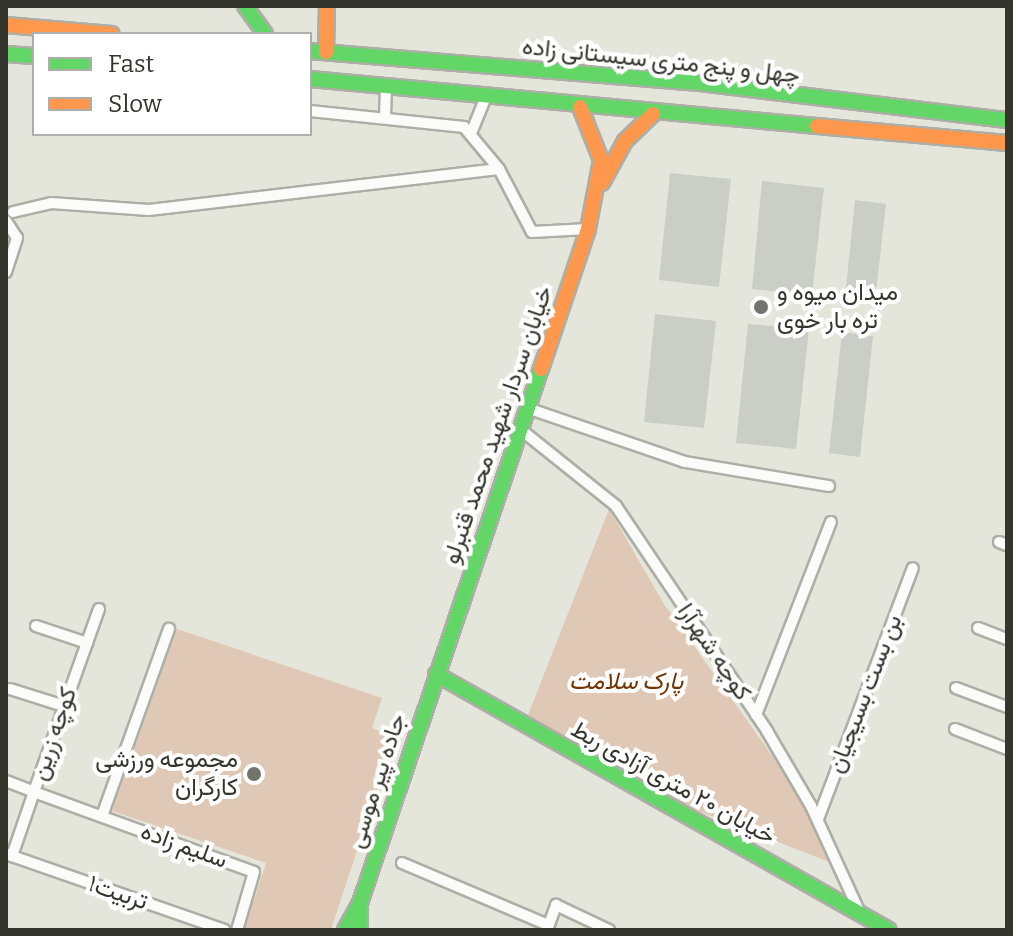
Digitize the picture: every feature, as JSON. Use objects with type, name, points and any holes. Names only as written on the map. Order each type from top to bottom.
[{"type":"main road","points":[[245,6],[264,32]]},
{"type":"main road","points":[[326,52],[327,6]]},
{"type":"main road","points":[[6,25],[88,32]]},
{"type":"main road","name":"چهل و پنج متری سیستانی زاده","points":[[312,51],[674,82],[1007,120]]},
{"type":"main road","points":[[6,54],[32,56]]},
{"type":"main road","points":[[579,74],[566,89],[598,142],[598,190]]},
{"type":"main road","name":"چهل و پنج متری سیستانی زاده","points":[[312,79],[575,107],[1007,143]]},
{"type":"main road","points":[[674,82],[697,94],[691,109],[675,114]]},
{"type":"main road","points":[[598,190],[625,141],[653,114]]},
{"type":"main road","name":"خیابان سردار شهید محمد قنبرلو","points":[[436,674],[588,229],[598,190]]},
{"type":"main road","name":"جاده پیر موسی","points":[[360,903],[436,674]]},
{"type":"main road","name":"خیابان ۲۰ متری آزادی ربط","points":[[436,674],[889,930]]},
{"type":"main road","points":[[345,930],[360,903]]},
{"type":"main road","points":[[360,903],[360,930]]},
{"type":"street","points":[[385,116],[386,87]]},
{"type":"street","points":[[472,131],[486,96]]},
{"type":"street","points":[[312,111],[385,116],[472,131],[499,169],[532,232],[588,229]]},
{"type":"street","points":[[6,272],[12,240],[9,216],[59,202],[149,210],[499,169]]},
{"type":"street","points":[[527,408],[685,462],[829,486]]},
{"type":"street","name":"کوچه شهرآرا","points":[[520,429],[616,506],[756,715],[818,819],[860,913]]},
{"type":"street","points":[[756,715],[831,522]]},
{"type":"street","name":"بن بست بسیجیان","points":[[818,819],[913,568]]},
{"type":"street","name":"کوچه زرین","points":[[99,609],[34,792],[102,816]]},
{"type":"street","points":[[36,626],[87,643]]},
{"type":"street","points":[[978,628],[1007,639]]},
{"type":"street","points":[[102,816],[169,629]]},
{"type":"street","points":[[956,688],[1007,707]]},
{"type":"street","points":[[10,689],[64,706]]},
{"type":"street","points":[[955,729],[1007,749]]},
{"type":"street","points":[[6,781],[34,792],[9,855]]},
{"type":"street","name":"سلیم زاده","points":[[102,816],[254,872],[237,930]]},
{"type":"street","name":"تربیت۱","points":[[9,855],[224,930]]},
{"type":"street","points":[[402,863],[548,928],[556,905],[609,930]]},
{"type":"green space","name":"پارک سلامت","points":[[609,509],[664,604],[793,785],[832,863],[678,803],[528,715]]},
{"type":"green space","name":"مجموعه ورزشی کارگران","points":[[177,629],[382,698],[372,728],[394,737],[331,930],[244,930],[266,863],[112,811]]},
{"type":"building","points":[[670,173],[731,179],[719,287],[659,280]]},
{"type":"building","points":[[762,181],[824,188],[812,295],[752,289]]},
{"type":"building","points":[[855,200],[886,204],[875,301],[845,297]]},
{"type":"building","points":[[655,314],[716,321],[704,428],[644,422]]},
{"type":"building","points":[[748,324],[809,329],[796,449],[736,443]]},
{"type":"building","points":[[842,332],[873,336],[860,457],[829,453]]},
{"type":"traffic: fast","points":[[245,6],[264,32]]},
{"type":"traffic: fast","points":[[312,51],[708,84],[1007,120]]},
{"type":"traffic: fast","points":[[6,54],[32,56]]},
{"type":"traffic: fast","points":[[312,79],[817,126]]},
{"type":"traffic: fast","points":[[345,930],[360,903],[541,369]]},
{"type":"traffic: fast","points":[[436,674],[889,930]]},
{"type":"traffic: fast","points":[[360,903],[360,930]]},
{"type":"traffic: slow","points":[[326,52],[327,6]]},
{"type":"traffic: slow","points":[[6,25],[88,32]]},
{"type":"traffic: slow","points":[[541,369],[588,229],[601,160],[580,107]]},
{"type":"traffic: slow","points":[[602,183],[625,141],[653,114]]},
{"type":"traffic: slow","points":[[817,126],[1007,143]]},
{"type":"place","name":"میدان میوه و تره بار خوی","points":[[761,307]]},
{"type":"place","name":"مجموعه ورزشی کارگران","points":[[254,774]]}]
